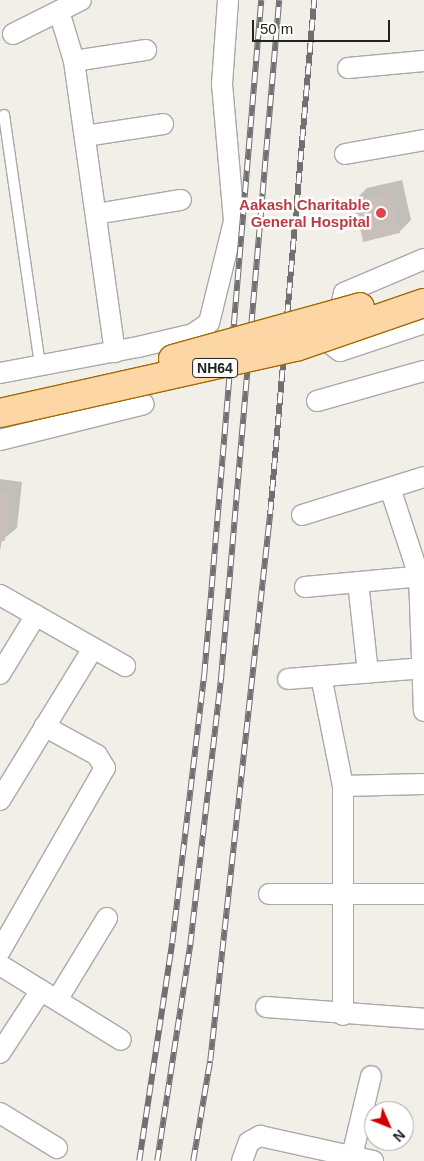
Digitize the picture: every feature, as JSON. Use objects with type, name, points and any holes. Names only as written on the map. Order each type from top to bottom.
[{"type":"main road","name":"NH64","points":[[0,395],[176,358],[424,285]]},
{"type":"main road","name":"NH64","points":[[0,413],[287,349],[424,303]]},
{"type":"street","points":[[13,34],[81,0]]},
{"type":"street","points":[[0,373],[138,348],[193,334],[209,323],[215,310],[234,221],[222,84],[228,0]]},
{"type":"street","points":[[58,11],[74,61],[114,352]]},
{"type":"street","points":[[74,61],[146,50]]},
{"type":"street","points":[[348,68],[424,61]]},
{"type":"street","points":[[85,136],[163,124]]},
{"type":"street","points":[[345,154],[424,140]]},
{"type":"street","points":[[96,214],[181,200]]},
{"type":"street","points":[[424,260],[344,293],[332,345],[340,352],[424,322]]},
{"type":"street","points":[[317,401],[424,371]]},
{"type":"street","points":[[0,440],[144,404]]},
{"type":"street","points":[[302,515],[424,477]]},
{"type":"street","points":[[390,488],[422,576],[424,711]]},
{"type":"street","points":[[306,587],[422,576]]},
{"type":"street","points":[[358,582],[368,672]]},
{"type":"street","points":[[0,595],[125,666]]},
{"type":"street","points":[[0,674],[36,616]]},
{"type":"street","points":[[3,790],[93,648]]},
{"type":"street","points":[[288,679],[423,668]]},
{"type":"street","points":[[321,676],[343,786],[343,1015]]},
{"type":"street","points":[[0,950],[105,768],[97,755],[44,726]]},
{"type":"street","points":[[343,786],[424,784]]},
{"type":"street","points":[[269,894],[424,894]]},
{"type":"street","points":[[0,1053],[49,995],[107,918]]},
{"type":"street","points":[[0,965],[121,1040]]},
{"type":"street","points":[[266,1007],[343,1015],[424,1019]]},
{"type":"street","points":[[341,1157],[371,1076]]},
{"type":"street","points":[[0,1113],[57,1148]]},
{"type":"street","points":[[242,1161],[249,1142],[260,1136],[341,1157],[373,1161]]},
{"type":"lane","points":[[4,115],[40,366]]},
{"type":"building","points":[[390,192],[400,233],[363,242],[353,201]]},
{"type":"building","points":[[0,492],[11,494],[5,541],[0,541]]},
{"type":"railway","points":[[139,1161],[172,943],[204,675],[261,0]]},
{"type":"railway","points":[[157,1161],[190,945],[221,676],[279,0]]},
{"type":"railway","points":[[193,1161],[210,1061],[270,513],[314,0]]},
{"type":"place","name":"Aakash Charitable General Hospital","points":[[381,213]]}]
